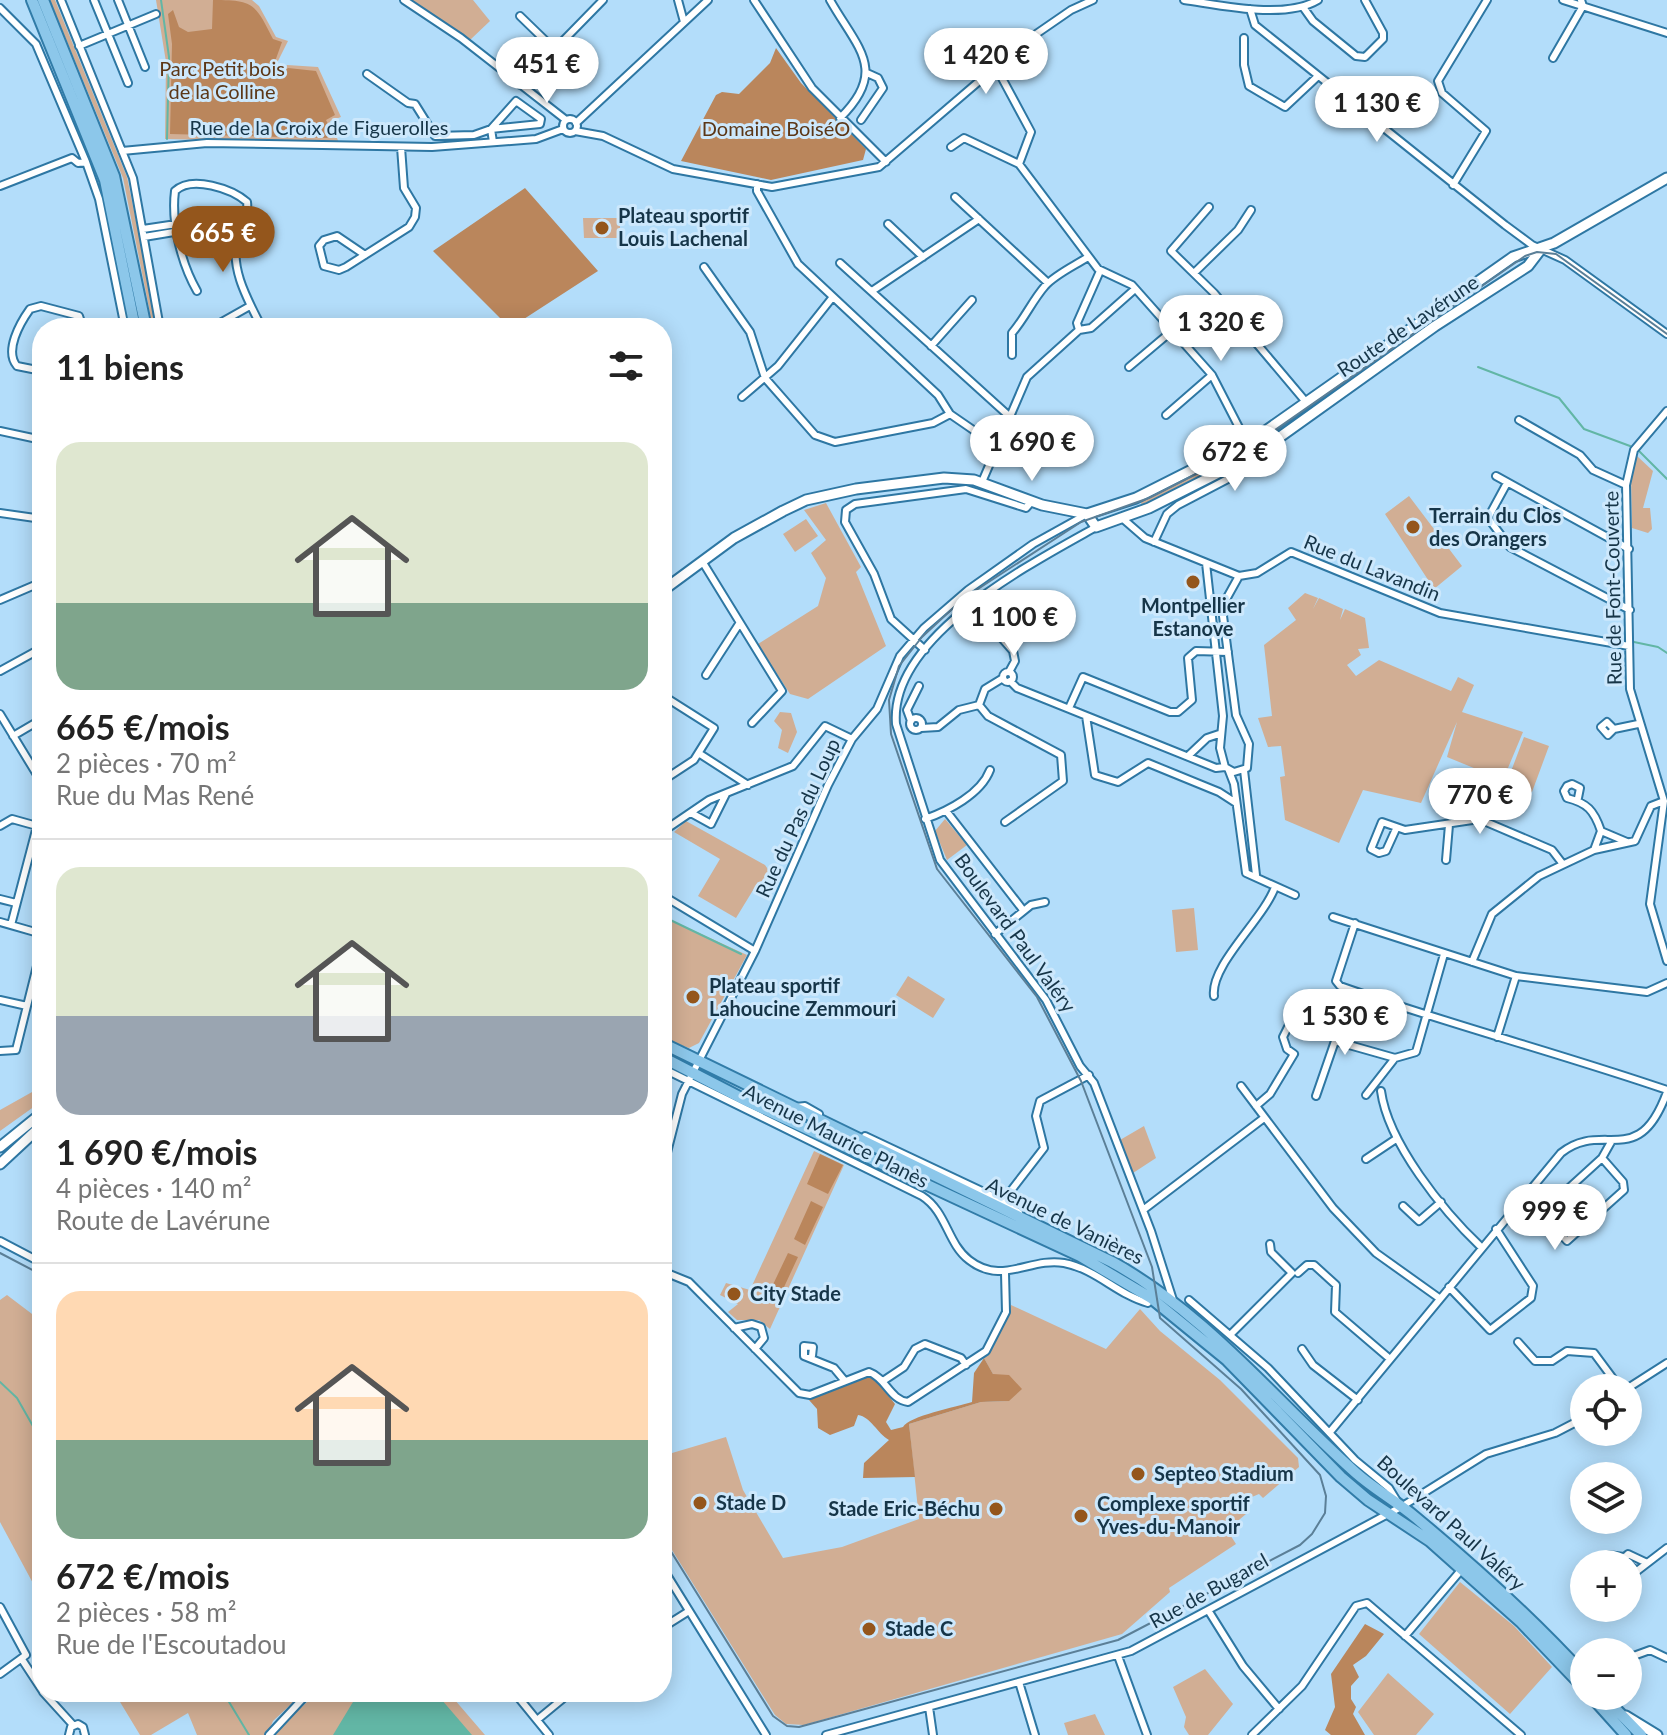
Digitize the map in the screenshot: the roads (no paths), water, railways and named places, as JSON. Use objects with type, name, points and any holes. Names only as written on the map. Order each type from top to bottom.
[{"type":"main road","points":[[32,0],[105,180],[133,318]]},
{"type":"main road","points":[[43,0],[114,176],[144,318]]},
{"type":"main road","name":"Avenue de Vanières","points":[[672,1048],[1112,1262],[1175,1303],[1242,1360],[1356,1473],[1401,1507]]},
{"type":"main road","points":[[672,1057],[685,1061],[698,1060]]},
{"type":"main road","name":"Avenue de Vanières","points":[[672,1062],[690,1076],[1080,1256],[1150,1301],[1227,1360],[1341,1477],[1389,1514]]},
{"type":"main road","points":[[690,1076],[702,1070],[793,1108]]},
{"type":"main road","name":"Boulevard Paul Valéry","points":[[1401,1507],[1527,1616],[1570,1661]]},
{"type":"main road","name":"Boulevard Paul Valéry","points":[[1389,1514],[1430,1541],[1462,1569],[1532,1632],[1570,1673]]},
{"type":"main road","points":[[1609,1710],[1641,1735]]},
{"type":"main road","points":[[1611,1710],[1626,1735]]},
{"type":"street","points":[[61,0],[133,178],[158,318]]},
{"type":"street","points":[[94,0],[128,83]]},
{"type":"street","points":[[118,0],[145,67]]},
{"type":"street","points":[[404,0],[461,38],[566,120],[563,129]]},
{"type":"street","points":[[520,85],[603,0]]},
{"type":"street","points":[[678,0],[684,22]]},
{"type":"street","points":[[575,127],[708,0]]},
{"type":"street","points":[[754,0],[812,88],[886,162]]},
{"type":"street","points":[[830,0],[863,55],[867,73],[859,99],[840,118]]},
{"type":"street","name":"Rue de la Croix de Figuerolles","points":[[566,120],[575,127],[603,136],[673,169],[757,184],[779,186],[879,167],[996,67],[1082,2],[1093,0]]},
{"type":"street","points":[[1184,0],[1250,9],[1303,7],[1318,0]]},
{"type":"street","points":[[1303,7],[1313,21],[1356,56],[1365,57],[1383,39],[1383,33],[1365,0]]},
{"type":"street","points":[[1453,185],[1486,131],[1442,93],[1438,81],[1487,0]]},
{"type":"street","points":[[1563,0],[1582,3],[1667,33]]},
{"type":"street","points":[[1592,9],[1595,0]]},
{"type":"street","points":[[1553,58],[1582,3]]},
{"type":"street","points":[[0,8],[36,44],[80,146],[99,199],[123,318]]},
{"type":"street","points":[[1250,9],[1255,25],[1453,185],[1541,249],[1565,260],[1667,334]]},
{"type":"street","points":[[79,46],[156,14]]},
{"type":"street","points":[[520,16],[554,49]]},
{"type":"street","points":[[1244,38],[1244,65],[1249,86],[1279,106],[1285,107],[1317,77]]},
{"type":"street","points":[[996,67],[1031,132],[1019,164]]},
{"type":"street","points":[[861,120],[883,88],[878,78],[867,73]]},
{"type":"street","points":[[367,74],[408,103],[415,104],[435,136],[474,135],[491,129],[540,124],[541,119],[516,101],[491,129]]},
{"type":"street","name":"Rue de la Croix de Figuerolles","points":[[122,151],[207,143],[401,147],[536,139],[563,129],[569,133],[575,127]]},
{"type":"street","points":[[491,129],[493,142]]},
{"type":"street","points":[[951,147],[964,138],[1019,164],[1100,271],[1135,289],[1212,375],[1247,443]]},
{"type":"street","points":[[72,158],[73,151],[80,146]]},
{"type":"street","points":[[365,255],[337,236],[324,240],[319,246],[320,261],[335,271],[365,255],[409,227],[415,217],[414,203],[403,183],[401,147]]},
{"type":"street","points":[[72,158],[78,163],[86,162]]},
{"type":"street","points":[[0,186],[72,158]]},
{"type":"street","name":"Route de Lavérune","points":[[1087,514],[1150,492],[1247,443],[1498,266],[1523,253],[1541,249],[1667,178]]},
{"type":"street","points":[[757,184],[757,191],[789,252],[832,298],[938,395],[950,414],[995,445]]},
{"type":"street","points":[[197,291],[188,275],[173,214],[177,188],[225,187],[247,202],[249,212],[239,232],[238,272],[257,318]]},
{"type":"street","points":[[955,197],[1048,283]]},
{"type":"street","points":[[1209,207],[1171,251],[1195,272],[1306,402]]},
{"type":"street","points":[[1195,272],[1238,230],[1251,210]]},
{"type":"street","points":[[872,291],[979,219]]},
{"type":"street","points":[[144,233],[176,223],[203,220],[239,232]]},
{"type":"street","points":[[888,224],[923,257]]},
{"type":"street","points":[[144,233],[205,228],[239,232]]},
{"type":"street","name":"Route de Lavérune","points":[[1096,527],[1246,460],[1429,331],[1528,266],[1541,249]]},
{"type":"street","points":[[1012,355],[1012,333],[1048,283],[1088,257]]},
{"type":"street","points":[[840,263],[1009,416]]},
{"type":"street","points":[[704,267],[750,332],[765,378],[807,430],[835,442],[933,423],[950,414]]},
{"type":"street","points":[[1079,330],[1077,323],[1100,271]]},
{"type":"street","points":[[982,482],[995,445],[1027,377],[1079,330],[1091,328],[1135,289]]},
{"type":"street","points":[[742,397],[765,378],[832,298]]},
{"type":"street","points":[[931,346],[972,300]]},
{"type":"street","points":[[32,369],[17,366],[12,358],[14,341],[30,309],[41,306],[80,318]]},
{"type":"street","points":[[229,318],[250,306]]},
{"type":"street","points":[[1129,367],[1173,330]]},
{"type":"street","points":[[1166,415],[1212,375]]},
{"type":"street","name":"Rue de Font-Couverte","points":[[1667,411],[1634,450],[1626,485],[1630,689],[1638,724],[1664,801],[1650,904],[1667,961]]},
{"type":"street","points":[[1519,420],[1580,455],[1593,470],[1626,485]]},
{"type":"street","points":[[0,431],[32,438]]},
{"type":"street","points":[[1154,542],[1167,514],[1243,471],[1246,460]]},
{"type":"street","points":[[1496,476],[1629,549]]},
{"type":"street","points":[[672,583],[734,538],[806,500],[856,489],[944,478],[982,482],[1031,504],[1087,514],[1096,527],[971,603],[925,650],[887,613],[874,574],[848,529],[846,510],[855,504],[960,489],[1023,508],[1031,504]]},
{"type":"street","points":[[1507,483],[1488,518],[1503,541],[1630,610]]},
{"type":"street","points":[[1116,505],[1122,518],[1136,533],[1239,576],[1223,607],[1239,726],[1250,751],[1244,770],[1256,875]]},
{"type":"street","points":[[0,513],[32,518]]},
{"type":"street","name":"Rue du Pas du Loup","points":[[672,1138],[690,1076],[755,951],[805,832],[852,739],[877,709],[895,665],[913,640],[999,568],[1087,514]]},
{"type":"street","name":"Rue du Lavandin","points":[[1239,576],[1257,573],[1291,552],[1440,613],[1629,646]]},
{"type":"street","points":[[702,560],[782,691],[752,723]]},
{"type":"street","points":[[1206,563],[1221,732],[1246,873],[1295,895]]},
{"type":"street","points":[[0,600],[32,586]]},
{"type":"street","points":[[971,603],[1013,651],[1015,661],[1007,680]]},
{"type":"street","points":[[706,675],[739,624]]},
{"type":"street","name":"Boulevard Paul Valéry","points":[[925,650],[899,687],[895,711],[898,732],[925,819],[945,868],[1046,1000],[1080,1066],[1089,1075],[1143,1210],[1175,1303]]},
{"type":"street","points":[[1069,708],[1083,677],[1170,712],[1178,712],[1192,700],[1188,658],[1196,651],[1228,652]]},
{"type":"street","points":[[0,671],[32,653]]},
{"type":"street","points":[[1007,680],[1017,688],[1216,768],[1244,770]]},
{"type":"street","points":[[979,705],[985,689],[1007,680]]},
{"type":"street","points":[[919,686],[907,710],[911,728],[938,727],[959,710],[979,705]]},
{"type":"street","points":[[672,701],[712,725],[713,731],[700,754],[672,774]]},
{"type":"street","points":[[979,705],[988,716],[1061,755],[1063,781],[1005,822]]},
{"type":"street","points":[[0,714],[32,767]]},
{"type":"street","points":[[1086,716],[1095,775],[1118,782],[1148,763],[1219,792],[1236,803]]},
{"type":"street","points":[[1614,729],[1638,724]]},
{"type":"street","points":[[13,736],[32,725]]},
{"type":"street","points":[[672,825],[726,794],[793,766],[825,726],[852,739]]},
{"type":"street","points":[[1188,756],[1207,738],[1239,726]]},
{"type":"street","points":[[700,754],[748,785]]},
{"type":"street","points":[[925,819],[947,812],[986,780],[990,770]]},
{"type":"street","points":[[691,813],[711,824],[726,794]]},
{"type":"street","points":[[1578,798],[1595,812],[1601,831],[1594,850]]},
{"type":"street","points":[[1472,962],[1492,914],[1539,876],[1562,863],[1594,850],[1629,843],[1638,837],[1653,804],[1664,801]]},
{"type":"street","points":[[947,812],[1023,910]]},
{"type":"street","points":[[0,826],[12,819],[32,825]]},
{"type":"street","points":[[1396,829],[1386,851],[1379,853],[1371,849],[1382,822],[1390,823],[1396,829],[1479,819],[1552,850],[1562,863]]},
{"type":"street","points":[[1446,860],[1449,825]]},
{"type":"street","points":[[1601,831],[1629,843]]},
{"type":"street","points":[[11,925],[32,844]]},
{"type":"street","points":[[1214,996],[1216,978],[1269,902],[1275,887]]},
{"type":"street","points":[[0,899],[16,903]]},
{"type":"street","points":[[672,901],[755,951]]},
{"type":"street","points":[[995,934],[1023,910],[1045,902]]},
{"type":"street","points":[[1333,917],[1516,976],[1647,992],[1667,983]]},
{"type":"street","points":[[0,922],[32,931]]},
{"type":"street","points":[[1330,1432],[1496,1229],[1569,1146],[1585,1142],[1623,1141],[1648,1128],[1659,1114],[1667,1091],[1618,1071],[1427,1017],[1337,984],[1355,923]]},
{"type":"street","points":[[1316,1096],[1335,1041],[1395,1058],[1416,1052],[1444,954]]},
{"type":"street","points":[[1497,1037],[1516,976]]},
{"type":"street","points":[[0,1051],[16,1050],[32,986]]},
{"type":"street","points":[[0,1000],[27,1006]]},
{"type":"street","points":[[1256,1106],[1270,1094],[1294,1054],[1287,1049],[1283,1037],[1294,1015]]},
{"type":"street","points":[[1366,1095],[1395,1058]]},
{"type":"street","name":"Avenue Maurice Planès","points":[[672,1071],[690,1076],[922,1196],[938,1210],[954,1244],[971,1262],[1005,1273]]},
{"type":"street","points":[[1003,1201],[1044,1148],[1036,1116],[1040,1101],[1089,1075]]},
{"type":"street","points":[[1241,1086],[1333,1208],[1376,1253],[1439,1298]]},
{"type":"street","points":[[1381,1091],[1396,1139],[1441,1202],[1481,1247]]},
{"type":"street","points":[[793,1108],[805,1106],[1003,1201],[1028,1221]]},
{"type":"street","points":[[1143,1210],[1264,1118]]},
{"type":"street","points":[[0,1147],[32,1121]]},
{"type":"street","points":[[0,1164],[32,1134]]},
{"type":"street","points":[[1366,1159],[1396,1139]]},
{"type":"street","points":[[1602,1158],[1623,1182],[1624,1190],[1567,1241],[1546,1218],[1546,1209],[1602,1158],[1611,1142]]},
{"type":"street","points":[[1403,1206],[1419,1221],[1441,1202]]},
{"type":"street","points":[[1449,1287],[1490,1330],[1531,1298],[1533,1286],[1496,1229]]},
{"type":"street","points":[[0,1241],[32,1258]]},
{"type":"street","points":[[1230,1335],[1292,1273],[1271,1252],[1270,1244]]},
{"type":"street","points":[[672,1275],[689,1282],[804,1396],[869,1372],[883,1381],[897,1400],[908,1402],[986,1351],[1006,1312],[1005,1273],[1046,1262],[1079,1268],[1150,1301]]},
{"type":"street","points":[[1298,1273],[1307,1265],[1314,1265],[1336,1285],[1335,1312],[1390,1359]]},
{"type":"street","name":"Boulevard Paul Valéry","points":[[1189,1300],[1268,1368],[1355,1460],[1389,1488],[1401,1507]]},
{"type":"street","points":[[734,1328],[752,1324],[761,1327],[764,1338],[755,1349]]},
{"type":"street","points":[[1518,1342],[1535,1361],[1552,1361],[1567,1351],[1594,1353],[1610,1374]]},
{"type":"street","points":[[883,1381],[904,1367],[915,1349],[925,1344],[961,1358],[966,1365]]},
{"type":"street","points":[[1302,1349],[1313,1365],[1358,1400]]},
{"type":"street","points":[[812,1356],[834,1368],[844,1380]]},
{"type":"street","points":[[1642,1379],[1667,1363]]},
{"type":"street","name":"Rue de Bugarel","points":[[826,1735],[1118,1656],[1389,1514],[1486,1454],[1555,1433],[1570,1425]]},
{"type":"street","points":[[1642,1565],[1667,1548]]},
{"type":"street","points":[[1405,1636],[1462,1569]]},
{"type":"street","points":[[672,1583],[766,1735]]},
{"type":"street","points":[[1252,1735],[1317,1666],[1351,1612],[1359,1604],[1367,1603],[1521,1735]]},
{"type":"street","points":[[0,1607],[26,1652],[23,1661],[0,1674]]},
{"type":"street","points":[[1208,1610],[1243,1666],[1279,1709]]},
{"type":"street","points":[[672,1622],[689,1611]]},
{"type":"street","points":[[1642,1653],[1650,1650],[1667,1658]]},
{"type":"street","points":[[1118,1656],[1147,1735]]},
{"type":"street","points":[[23,1661],[32,1674]]},
{"type":"street","points":[[1019,1682],[1035,1735]]},
{"type":"street","points":[[53,1702],[73,1725],[81,1725],[85,1735]]},
{"type":"street","points":[[269,1735],[300,1702]]},
{"type":"street","points":[[522,1702],[549,1735]]},
{"type":"street","points":[[537,1720],[559,1702]]},
{"type":"street","points":[[929,1707],[933,1735]]},
{"type":"street","points":[[1613,1713],[1615,1735]]},
{"type":"street","points":[[1613,1713],[1657,1735]]},
{"type":"street","points":[[69,1735],[73,1725]]},
{"type":"waterway","points":[[161,0],[169,57],[167,139]]},
{"type":"waterway","points":[[1478,367],[1559,398],[1584,429],[1630,446]]},
{"type":"waterway","points":[[1639,451],[1667,479]]},
{"type":"waterway","points":[[1634,642],[1658,647],[1667,653]]},
{"type":"waterway","points":[[672,921],[741,954]]},
{"type":"waterway","points":[[0,1382],[17,1398],[32,1424]]},
{"type":"waterway","points":[[229,1702],[249,1735]]},
{"type":"tram line","points":[[672,1553],[773,1716],[787,1726],[799,1727],[1118,1640],[1300,1545],[1312,1534],[1325,1513],[1326,1496],[1320,1475],[1241,1389],[1160,1318],[1152,1267],[1081,1081],[1037,997],[937,869],[891,734],[889,700],[899,666],[922,637],[964,598],[1081,522],[1149,498],[1255,444],[1525,256],[1537,252],[1556,254],[1667,334]]},
{"type":"tram line","points":[[0,1253],[32,1270]]},
{"type":"place","name":"Plateau sportif Louis Lachenal","points":[[602,228]]},
{"type":"place","name":"Terrain du Clos des Orangers","points":[[1413,527]]},
{"type":"place","name":"Montpellier Estanove","points":[[1193,582]]},
{"type":"place","name":"Plateau sportif Lahoucine Zemmouri","points":[[693,997]]},
{"type":"place","name":"City Stade","points":[[734,1294]]},
{"type":"place","name":"Septeo Stadium","points":[[1138,1474]]},
{"type":"place","name":"Stade D","points":[[700,1503]]},
{"type":"place","name":"Stade Eric-Béchu","points":[[996,1509]]},
{"type":"place","name":"Complexe sportif Yves-du-Manoir","points":[[1081,1516]]},
{"type":"place","name":"Stade C","points":[[869,1629]]},
{"type":"park label","name":"Parc Petit bois de la Colline","points":[[222,80]]},
{"type":"park label","name":"Domaine BoiséO","points":[[776,129]]}]
